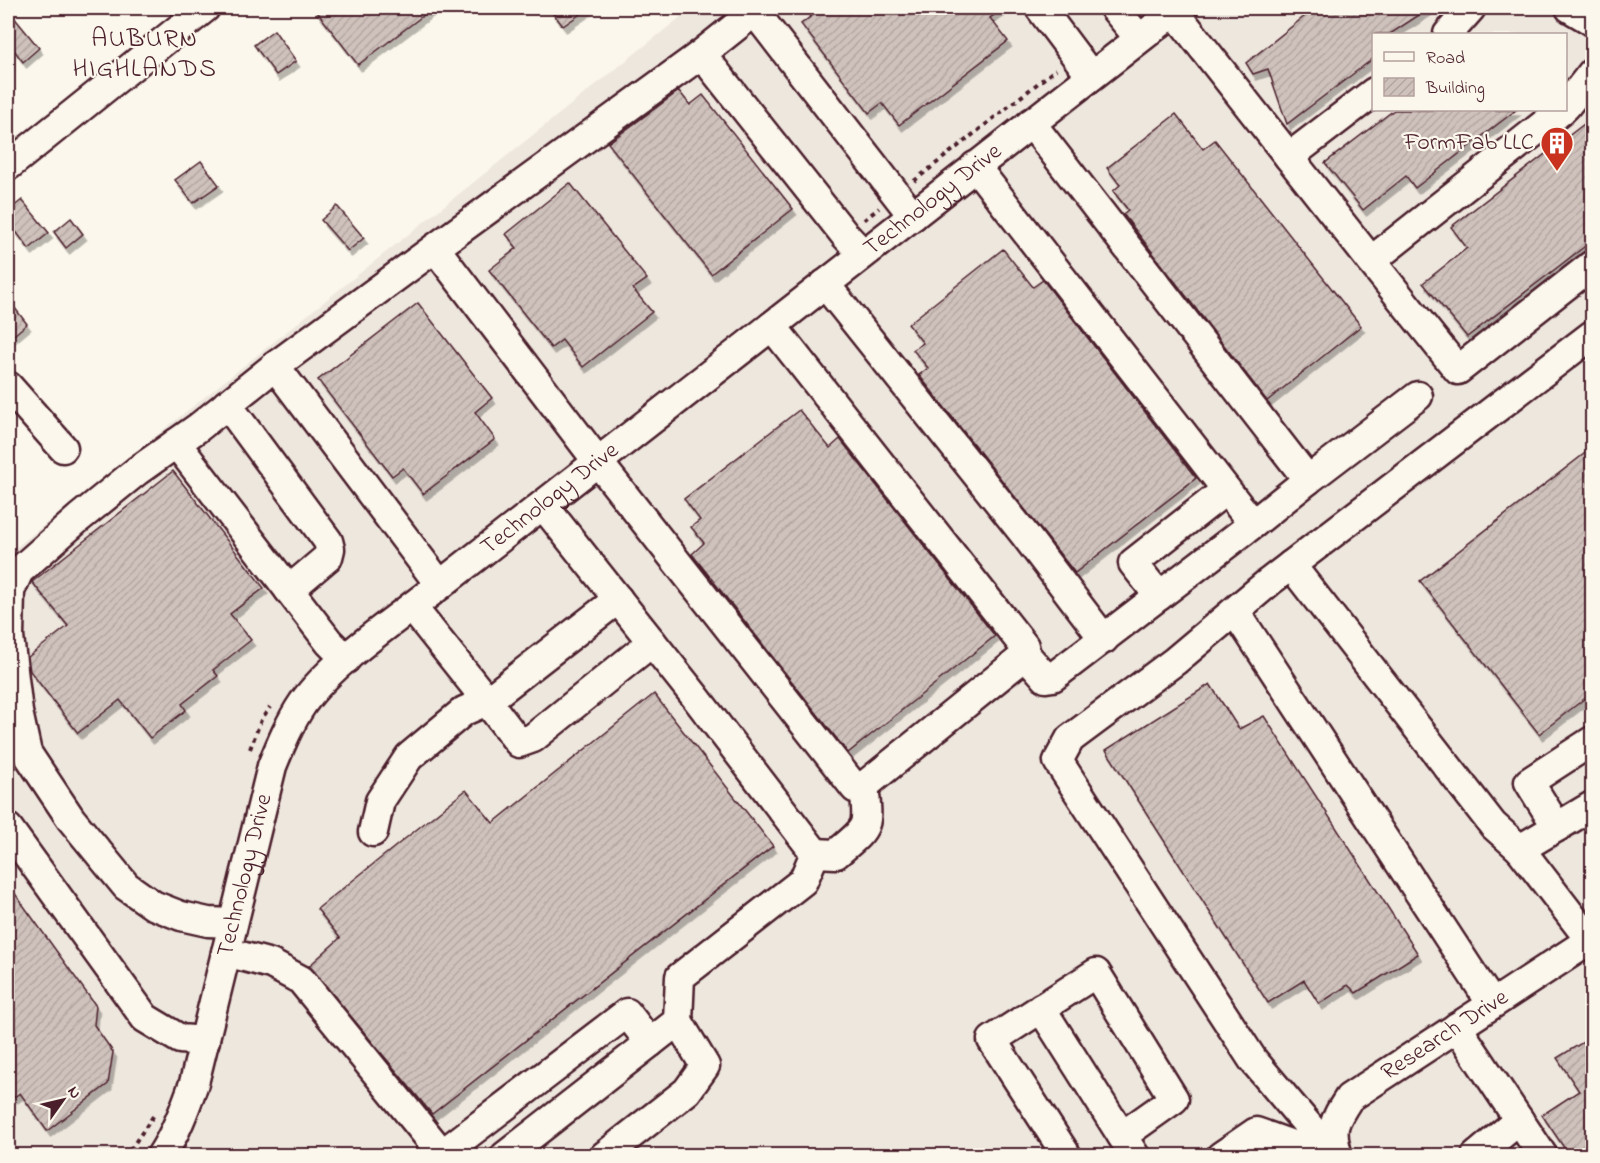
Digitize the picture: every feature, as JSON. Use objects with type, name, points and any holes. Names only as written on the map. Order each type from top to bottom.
[{"type":"street","points":[[8,166],[205,8]]},
{"type":"street","points":[[1040,8],[1090,76]]},
{"type":"street","points":[[1114,8],[1139,38]]},
{"type":"street","points":[[1449,33],[1471,8]]},
{"type":"street","points":[[1570,8],[1593,21]]},
{"type":"street","points":[[234,922],[208,922],[181,916],[153,905],[126,886],[71,819],[27,753],[18,712],[10,648],[10,591],[19,571],[95,504],[137,471],[275,366],[700,55],[756,9],[913,216]]},
{"type":"street","points":[[1176,10],[1458,370],[1593,266]]},
{"type":"street","name":"Technology Drive","points":[[161,1155],[183,1115],[194,1083],[272,766],[282,739],[303,704],[322,681],[346,659],[440,585],[1176,10]]},
{"type":"street","points":[[700,55],[845,236],[863,254]]},
{"type":"street","points":[[1567,105],[1593,73]]},
{"type":"street","points":[[1289,157],[1372,94]]},
{"type":"street","points":[[1371,261],[1561,111]]},
{"type":"street","points":[[1031,123],[1308,480]]},
{"type":"street","points":[[975,166],[1253,524]]},
{"type":"street","points":[[435,248],[598,462],[855,788],[864,786],[1026,654]]},
{"type":"street","points":[[825,284],[1025,535],[1104,639]]},
{"type":"street","points":[[772,326],[1024,646],[1026,654],[1046,678],[1053,677],[1104,639],[1418,396]]},
{"type":"street","points":[[1336,1155],[1253,1060],[1058,761],[1070,739],[1175,661],[1291,565],[1593,335]]},
{"type":"street","points":[[275,366],[440,585]]},
{"type":"street","points":[[8,386],[63,447]]},
{"type":"street","points":[[227,404],[328,541],[330,549],[328,557],[289,590]]},
{"type":"street","points":[[176,443],[328,642],[346,659]]},
{"type":"street","points":[[1159,597],[1133,563],[1226,490]]},
{"type":"street","points":[[543,505],[815,853],[836,854],[861,833],[868,818],[864,786]]},
{"type":"street","points":[[1291,565],[1493,825],[1520,849],[1591,939]]},
{"type":"street","points":[[373,832],[380,801],[410,757],[464,711],[487,700],[618,599]]},
{"type":"street","points":[[412,608],[519,743],[532,738],[652,642]]},
{"type":"street","points":[[1235,611],[1492,1004]]},
{"type":"street","points":[[1557,827],[1529,782],[1593,741]]},
{"type":"street","points":[[1520,849],[1593,806]]},
{"type":"street","points":[[8,828],[145,1018],[180,1039],[205,1041]]},
{"type":"street","points":[[604,1155],[687,1090],[705,1066],[678,1021],[680,977],[803,881],[815,853]]},
{"type":"street","name":"Research Drive","points":[[1336,1155],[1333,1141],[1335,1120],[1349,1098],[1591,939]]},
{"type":"street","points":[[226,952],[271,964],[300,980],[443,1155],[627,1013],[650,1042]]},
{"type":"street","points":[[1041,1008],[1128,1146],[1174,1099],[1096,973],[1041,1008],[992,1040],[1067,1155]]},
{"type":"street","points":[[505,1155],[678,1021]]},
{"type":"street","points":[[1457,1027],[1543,1155]]},
{"type":"street","points":[[1476,1155],[1519,1120]]},
{"type":"street","points":[[1221,1155],[1256,1132],[1323,1155]]},
{"type":"shaded area","points":[[692,8],[1592,8],[1592,1155],[8,1156],[8,554]]},
{"type":"building","points":[[314,8],[433,8],[358,65]]},
{"type":"building","points":[[549,8],[589,8],[563,26]]},
{"type":"building","points":[[822,8],[1004,8],[990,18],[1008,41],[899,125],[882,103],[869,113],[801,24]]},
{"type":"building","points":[[1315,8],[1430,8],[1392,33],[1372,33],[1372,60],[1287,124],[1268,69],[1253,74],[1246,63]]},
{"type":"building","points":[[8,10],[39,48],[23,62],[8,42]]},
{"type":"building","points":[[274,30],[296,61],[276,75],[254,45]]},
{"type":"building","points":[[679,91],[690,105],[703,95],[793,209],[711,274],[608,143]]},
{"type":"building","points":[[1393,111],[1515,111],[1415,188],[1406,176],[1363,210],[1325,163]]},
{"type":"building","points":[[1176,114],[1203,149],[1215,140],[1361,326],[1267,401],[1123,214],[1128,210],[1113,191],[1120,185],[1107,168]]},
{"type":"building","name":"FormFab LLC","points":[[1593,117],[1593,240],[1467,337],[1423,283],[1467,248],[1451,227]]},
{"type":"building","points":[[201,161],[219,185],[193,203],[175,180]]},
{"type":"building","points":[[570,183],[647,279],[633,289],[652,312],[583,367],[562,340],[551,348],[489,270],[517,248],[506,234]]},
{"type":"building","points":[[22,200],[49,233],[29,249],[8,221],[8,211]]},
{"type":"building","points":[[337,206],[364,238],[348,251],[321,220]]},
{"type":"building","points":[[71,218],[83,234],[66,248],[54,232]]},
{"type":"building","points":[[1003,249],[1033,287],[1043,280],[1196,478],[1075,573],[919,375],[928,368],[913,350],[923,343],[908,324]]},
{"type":"building","points":[[8,299],[27,324],[8,340]]},
{"type":"building","points":[[418,303],[492,398],[475,412],[495,439],[423,494],[403,468],[392,476],[318,380]]},
{"type":"building","points":[[799,410],[830,448],[840,439],[995,636],[848,753],[692,554],[704,543],[691,527],[700,520],[684,499]]},
{"type":"building","points":[[1593,447],[1593,692],[1539,734],[1420,581]]},
{"type":"building","points":[[173,471],[264,588],[230,614],[251,640],[213,670],[218,676],[182,704],[186,710],[150,738],[120,700],[78,733],[30,671],[28,657],[68,626],[32,582]]},
{"type":"building","points":[[1210,684],[1239,729],[1264,716],[1418,954],[1356,993],[1348,985],[1319,1004],[1304,980],[1268,1003],[1106,750]]},
{"type":"building","points":[[654,694],[773,846],[432,1114],[309,966],[340,938],[317,909],[466,790],[493,823]]},
{"type":"building","points":[[8,884],[96,1006],[94,1025],[113,1052],[108,1084],[47,1131],[20,1093],[14,1097],[8,1087]]},
{"type":"building","points":[[1593,1036],[1593,1155],[1569,1155],[1542,1115],[1579,1091],[1557,1058]]},
{"type":"place","name":"FormFab LLC","points":[[1557,172]]},
{"type":"district","name":"AUBURN HIGHLANDS","points":[[145,55]]}]
